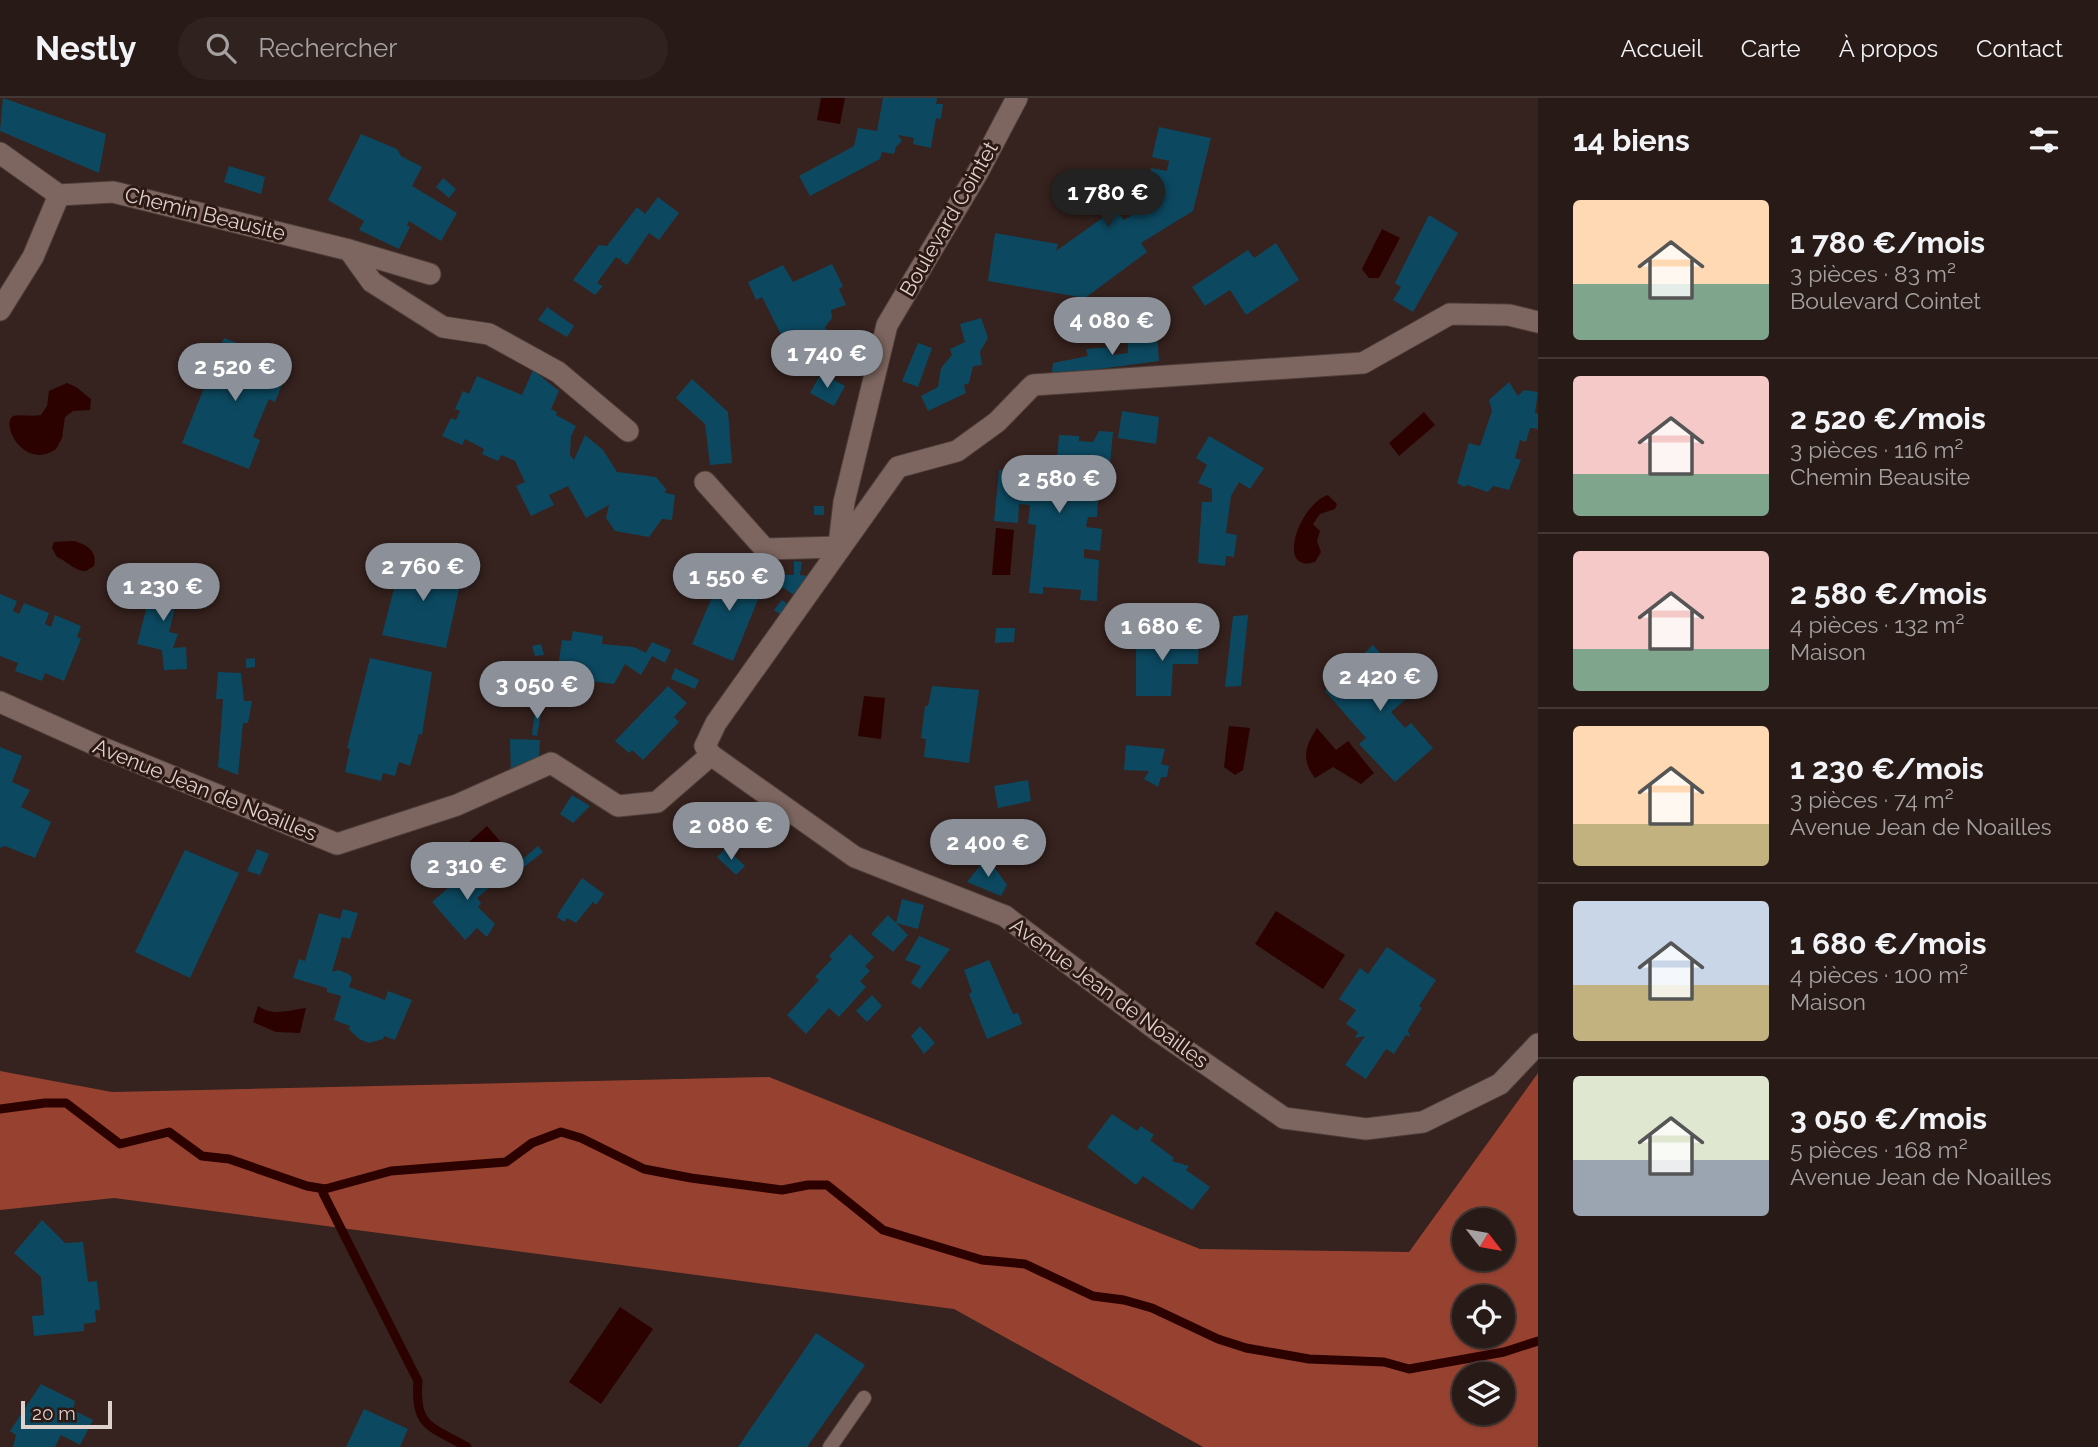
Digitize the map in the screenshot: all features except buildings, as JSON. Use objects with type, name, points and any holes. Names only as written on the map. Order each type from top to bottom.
[{"type":"street","name":"Boulevard Cointet","points":[[839,547],[844,502],[887,325],[978,172],[1017,98]]},
{"type":"street","points":[[0,153],[60,195],[33,257],[0,310]]},
{"type":"street","name":"Chemin Beausite","points":[[60,195],[113,192],[349,250],[430,274]]},
{"type":"street","points":[[349,250],[372,282],[443,327],[489,334],[558,372],[628,431]]},
{"type":"street","points":[[711,755],[705,746],[716,723],[898,467],[957,451],[997,422],[1033,385],[1363,363],[1450,314],[1509,315],[1538,322]]},
{"type":"street","points":[[705,482],[765,549],[839,547]]},
{"type":"street","name":"Avenue Jean de Noailles","points":[[0,702],[98,746],[337,844],[457,805],[551,763],[618,806],[657,802],[711,755],[855,857],[1005,916],[1158,1031],[1284,1118],[1366,1129],[1423,1122],[1500,1084],[1538,1044]]},
{"type":"lane","points":[[831,1447],[863,1398]]},
{"type":"shaded area","points":[[821,98],[845,98],[840,124],[817,120]]},
{"type":"shaded area","points":[[1382,229],[1400,238],[1379,278],[1369,278],[1362,269]]},
{"type":"shaded area","points":[[67,383],[91,399],[90,410],[73,411],[65,417],[62,438],[56,449],[45,454],[25,451],[10,428],[13,416],[41,415],[47,406],[49,391]]},
{"type":"shaded area","points":[[1424,412],[1435,425],[1399,456],[1389,443]]},
{"type":"shaded area","points":[[1328,495],[1337,504],[1335,509],[1320,514],[1313,524],[1320,531],[1317,541],[1321,552],[1315,562],[1303,563],[1296,558],[1296,536],[1308,511],[1317,501]]},
{"type":"shaded area","points":[[996,528],[1014,530],[1010,575],[992,575]]},
{"type":"shaded area","points":[[73,541],[93,552],[94,566],[86,571],[57,557],[52,548],[54,542]]},
{"type":"shaded area","points":[[864,696],[885,698],[881,739],[858,736]]},
{"type":"shaded area","points":[[1229,726],[1250,728],[1243,770],[1235,775],[1224,767]]},
{"type":"shaded area","points":[[1317,728],[1336,750],[1348,741],[1374,773],[1361,784],[1333,767],[1315,778],[1308,765],[1306,753]]},
{"type":"shaded area","points":[[487,826],[514,857],[499,870],[478,843],[473,847],[469,842]]},
{"type":"shaded area","points":[[1276,911],[1345,955],[1323,989],[1255,944]]},
{"type":"shaded area","points":[[258,1006],[276,1012],[306,1008],[300,1033],[276,1032],[253,1022]]},
{"type":"shaded area","points":[[0,1071],[112,1092],[769,1077],[1200,1249],[1409,1252],[1538,1073],[1538,1447],[1203,1447],[954,1309],[114,1198],[0,1210]]},
{"type":"shaded area","points":[[620,1307],[653,1329],[601,1404],[569,1382]]},
{"type":"waterway","points":[[0,1109],[66,1103],[120,1144],[169,1132],[202,1156],[229,1159],[307,1186],[325,1189],[391,1171],[506,1162],[532,1143],[561,1132],[581,1138],[644,1169],[782,1190],[827,1185],[883,1230],[982,1260],[1025,1264],[1093,1296],[1124,1300],[1152,1308],[1218,1339],[1246,1348],[1309,1359],[1384,1362],[1409,1369],[1504,1352],[1538,1341]]},
{"type":"waterway","points":[[325,1189],[323,1193],[418,1381],[417,1396],[422,1417],[435,1429],[467,1447]]}]
